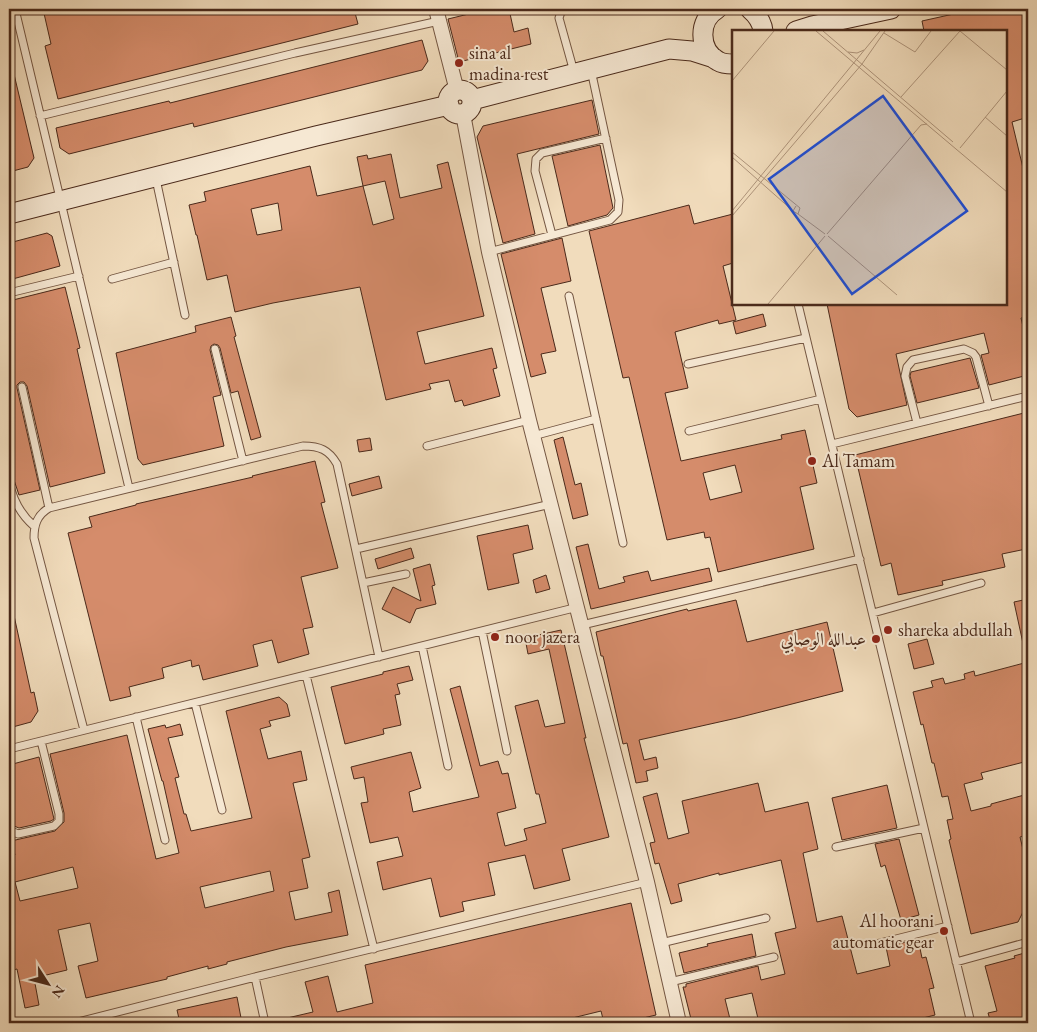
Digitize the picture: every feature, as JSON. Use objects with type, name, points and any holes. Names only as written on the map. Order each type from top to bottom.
[{"type":"street","points":[[751,9],[758,16],[763,30]]},
{"type":"street","points":[[799,30],[891,9]]},
{"type":"street","points":[[669,49],[712,12]]},
{"type":"street","points":[[712,12],[702,30],[703,41],[707,50],[726,64]]},
{"type":"street","points":[[437,15],[460,102],[489,252],[529,420],[647,882],[678,1023]]},
{"type":"street","points":[[9,214],[306,138],[460,102],[669,49],[692,51],[726,64]]},
{"type":"lane","points":[[15,9],[130,488]]},
{"type":"lane","points":[[489,252],[610,220],[618,212],[619,200],[606,138],[583,70],[559,18],[562,9]]},
{"type":"lane","points":[[40,116],[295,53],[437,15]]},
{"type":"lane","points":[[1028,136],[1028,142]]},
{"type":"lane","points":[[552,235],[535,171],[534,163],[536,159],[542,153],[606,138]]},
{"type":"lane","points":[[155,176],[186,315]]},
{"type":"lane","points":[[112,279],[174,262]]},
{"type":"lane","points":[[9,293],[79,276]]},
{"type":"lane","points":[[570,296],[623,543]]},
{"type":"lane","points":[[798,305],[971,1023]]},
{"type":"lane","points":[[688,364],[806,338]]},
{"type":"lane","points":[[215,349],[243,461]]},
{"type":"lane","points":[[917,423],[905,376],[907,367],[914,360],[964,349],[973,353],[976,357],[989,406]]},
{"type":"lane","points":[[22,388],[49,508]]},
{"type":"lane","points":[[832,444],[1028,396]]},
{"type":"lane","points":[[689,431],[821,400]]},
{"type":"lane","points":[[533,436],[596,419]]},
{"type":"lane","points":[[427,446],[529,420]]},
{"type":"lane","points":[[84,730],[34,538],[34,526],[38,518],[49,508],[303,446],[314,446],[324,449],[337,464],[379,657]]},
{"type":"lane","points":[[9,482],[20,512],[34,526]]},
{"type":"lane","points":[[356,549],[551,504]]},
{"type":"lane","points":[[582,625],[860,559]]},
{"type":"lane","points":[[363,583],[406,574]]},
{"type":"lane","points":[[873,614],[981,583]]},
{"type":"lane","points":[[9,749],[578,607]]},
{"type":"lane","points":[[482,631],[507,751]]},
{"type":"lane","points":[[422,646],[448,766]]},
{"type":"lane","points":[[306,675],[374,949]]},
{"type":"lane","points":[[195,703],[222,810]]},
{"type":"lane","points":[[136,717],[165,840]]},
{"type":"lane","points":[[9,830],[18,834],[54,826],[59,821],[59,814],[41,741]]},
{"type":"lane","points":[[836,847],[924,828]]},
{"type":"lane","points":[[74,1023],[647,882]]},
{"type":"lane","points":[[661,943],[766,918]]},
{"type":"lane","points":[[872,944],[948,926]]},
{"type":"lane","points":[[956,962],[1028,942]]},
{"type":"lane","points":[[670,982],[774,957]]},
{"type":"lane","points":[[255,977],[265,1023]]},
{"type":"building","points":[[43,9],[174,9],[175,13],[193,9],[354,9],[358,24],[58,99],[45,46],[51,44]]},
{"type":"building","points":[[480,9],[509,9],[514,32],[528,28],[531,44],[459,62],[448,19],[481,11]]},
{"type":"building","points":[[976,9],[1028,9],[1028,117],[1012,122],[1028,189],[1028,317],[1021,318],[1028,348],[1028,375],[989,385],[981,355],[989,353],[984,333],[896,354],[907,405],[857,417],[849,409],[827,305],[1007,305],[1007,30],[924,30],[922,21]]},
{"type":"building","points":[[422,40],[428,61],[422,70],[194,127],[193,123],[69,154],[60,148],[56,128],[169,101],[170,103]]},
{"type":"building","points":[[13,70],[34,158],[28,167],[9,172],[9,71]]},
{"type":"building","points":[[592,100],[599,134],[517,154],[535,234],[503,243],[477,137],[483,126]]},
{"type":"building","points":[[600,145],[613,208],[607,215],[568,226],[552,156]]},
{"type":"building","points":[[391,154],[400,198],[442,188],[437,165],[448,162],[484,316],[417,332],[425,364],[492,348],[497,368],[493,369],[500,396],[464,406],[462,400],[455,402],[449,380],[429,384],[431,389],[386,400],[360,287],[235,312],[227,275],[207,280],[189,205],[206,201],[204,192],[310,166],[317,196],[322,195],[363,186],[357,157],[367,155],[368,159]],"holes":[[[385,181],[394,219],[373,225],[363,186]],[[278,203],[282,230],[257,235],[251,209]]]},
{"type":"building","points":[[689,205],[694,224],[732,214],[732,263],[723,266],[736,320],[719,324],[718,320],[675,332],[688,388],[665,393],[681,461],[782,439],[781,435],[805,430],[817,483],[800,487],[814,549],[718,572],[710,537],[705,538],[704,532],[667,540],[629,377],[623,378],[589,231]],"holes":[[[735,465],[742,492],[710,500],[703,473]]]},
{"type":"building","points":[[47,233],[52,236],[60,266],[9,280],[9,243]]},
{"type":"building","points":[[562,238],[571,281],[541,288],[556,351],[541,354],[546,373],[531,377],[501,254]]},
{"type":"building","points":[[65,287],[80,348],[77,349],[105,473],[50,487],[27,386],[24,382],[20,382],[17,388],[40,490],[19,495],[14,480],[9,477],[9,301]]},
{"type":"building","points":[[763,314],[766,326],[736,334],[733,322]]},
{"type":"building","points":[[231,317],[236,336],[234,337],[261,437],[251,440],[238,391],[231,393],[220,348],[214,344],[210,350],[221,395],[213,397],[224,446],[143,465],[138,459],[116,353],[196,332],[195,326]]},
{"type":"building","points":[[970,358],[979,388],[917,403],[910,376],[911,372]]},
{"type":"building","points":[[1028,412],[1028,532],[1023,533],[1026,549],[1002,554],[1005,567],[942,581],[943,585],[898,595],[891,563],[881,566],[855,455]]},
{"type":"building","points":[[563,437],[575,485],[581,483],[588,515],[573,519],[554,440]]},
{"type":"building","points":[[370,438],[372,450],[359,452],[357,440]]},
{"type":"building","points":[[315,461],[325,502],[321,503],[338,568],[301,577],[313,627],[303,629],[309,654],[278,663],[272,640],[253,645],[258,666],[203,680],[199,665],[192,667],[191,660],[162,668],[164,678],[129,687],[131,696],[110,701],[68,533],[92,527],[89,517]]},
{"type":"building","points":[[379,476],[382,488],[352,496],[349,484]]},
{"type":"building","points":[[528,525],[533,549],[513,554],[519,583],[488,590],[477,536]]},
{"type":"building","points":[[588,544],[599,589],[625,582],[623,577],[648,571],[651,581],[709,568],[712,581],[591,609],[576,547]]},
{"type":"building","points":[[411,548],[414,558],[378,569],[375,559]]},
{"type":"building","points":[[430,564],[435,585],[432,586],[436,604],[416,609],[410,623],[382,609],[393,587],[421,601],[413,569]]},
{"type":"building","points":[[546,575],[550,589],[536,593],[533,580]]},
{"type":"building","points":[[1028,599],[1028,647],[1024,648],[1014,602]]},
{"type":"building","points":[[736,600],[747,642],[827,622],[843,691],[639,740],[644,760],[656,757],[658,768],[646,771],[648,781],[636,783],[627,743],[623,744],[596,632],[687,609],[688,611]]},
{"type":"building","points":[[9,611],[13,611],[31,693],[34,692],[38,711],[31,722],[9,728]]},
{"type":"building","points":[[561,630],[586,738],[584,738],[609,837],[562,849],[570,880],[534,889],[525,855],[488,863],[495,895],[462,902],[464,911],[440,917],[431,878],[383,890],[377,862],[403,856],[398,837],[370,843],[361,803],[368,802],[364,777],[354,779],[351,767],[411,752],[421,788],[409,792],[413,812],[479,797],[450,689],[460,686],[480,766],[498,761],[502,774],[508,773],[516,808],[497,813],[505,846],[527,840],[524,829],[546,823],[539,794],[536,794],[515,706],[538,700],[545,727],[565,723],[549,649],[528,654],[525,638]]},
{"type":"building","points":[[927,639],[934,664],[914,669],[908,644]]},
{"type":"building","points":[[1028,662],[1028,746],[1025,747],[1028,761],[981,773],[983,779],[964,784],[971,811],[1028,794],[1028,808],[1023,810],[1028,835],[1020,837],[1028,870],[1028,909],[1025,908],[1018,922],[971,934],[949,840],[951,839],[947,820],[953,819],[948,796],[942,797],[913,692],[933,687],[931,681],[943,678],[945,684],[965,679],[964,674],[974,671],[975,676]]},
{"type":"building","points":[[409,666],[413,680],[397,684],[400,694],[395,695],[401,725],[383,729],[384,734],[345,744],[331,687]]},
{"type":"building","points":[[279,697],[287,704],[290,716],[269,721],[271,726],[260,729],[268,759],[301,751],[307,780],[293,783],[310,857],[302,859],[308,888],[289,892],[295,920],[332,912],[328,893],[339,890],[348,935],[286,947],[227,962],[227,964],[208,969],[208,966],[167,977],[167,979],[86,998],[78,966],[98,961],[90,923],[58,930],[67,970],[34,978],[39,1005],[25,1008],[17,969],[9,971],[9,856],[15,855],[11,841],[55,831],[64,822],[64,813],[50,754],[127,735],[156,859],[179,853],[163,781],[148,729],[165,725],[166,728],[180,724],[183,735],[168,738],[179,777],[175,778],[184,814],[186,814],[191,831],[252,818],[226,711]],"holes":[[[73,867],[78,888],[20,901],[15,882]],[[270,871],[274,891],[205,908],[200,887]]]},
{"type":"building","points":[[39,757],[54,819],[19,828],[14,826],[9,807],[9,765]]},
{"type":"building","points":[[758,783],[765,812],[808,802],[818,849],[803,853],[817,922],[842,916],[857,974],[890,966],[886,947],[918,939],[922,958],[926,957],[934,988],[929,989],[935,1015],[903,1023],[759,1023],[752,993],[725,999],[731,1023],[692,1023],[683,987],[686,987],[686,984],[758,966],[761,980],[785,974],[775,933],[796,928],[781,860],[678,884],[682,901],[671,904],[659,863],[655,864],[650,843],[655,842],[643,797],[657,793],[668,839],[689,833],[682,801]]},
{"type":"building","points":[[887,785],[897,828],[842,840],[832,798]]},
{"type":"building","points":[[899,839],[919,915],[901,920],[885,865],[881,867],[875,844]]},
{"type":"building","points":[[631,903],[656,1015],[622,1023],[604,1023],[601,1011],[552,1023],[284,1023],[283,1019],[313,1012],[305,982],[328,976],[337,1012],[373,1003],[365,965]]},
{"type":"building","points":[[752,934],[756,956],[684,973],[679,953],[708,946],[707,944]]},
{"type":"building","points":[[1028,952],[1028,1023],[991,1023],[988,1013],[997,1011],[985,966],[1015,958],[1014,956]]},
{"type":"building","points":[[237,997],[242,1023],[180,1023],[177,1010]]},
{"type":"place","name":"sina al madina rest","points":[[459,63]]},
{"type":"place","name":"Al Tamam","points":[[812,461]]},
{"type":"place","name":"shareka abdullah","points":[[888,630]]},
{"type":"place","name":"noor jazera","points":[[495,637]]},
{"type":"place","name":"عبدالله الوصابي","points":[[876,639]]},
{"type":"place","name":"Al hoorani automatic gear","points":[[944,931]]}]
